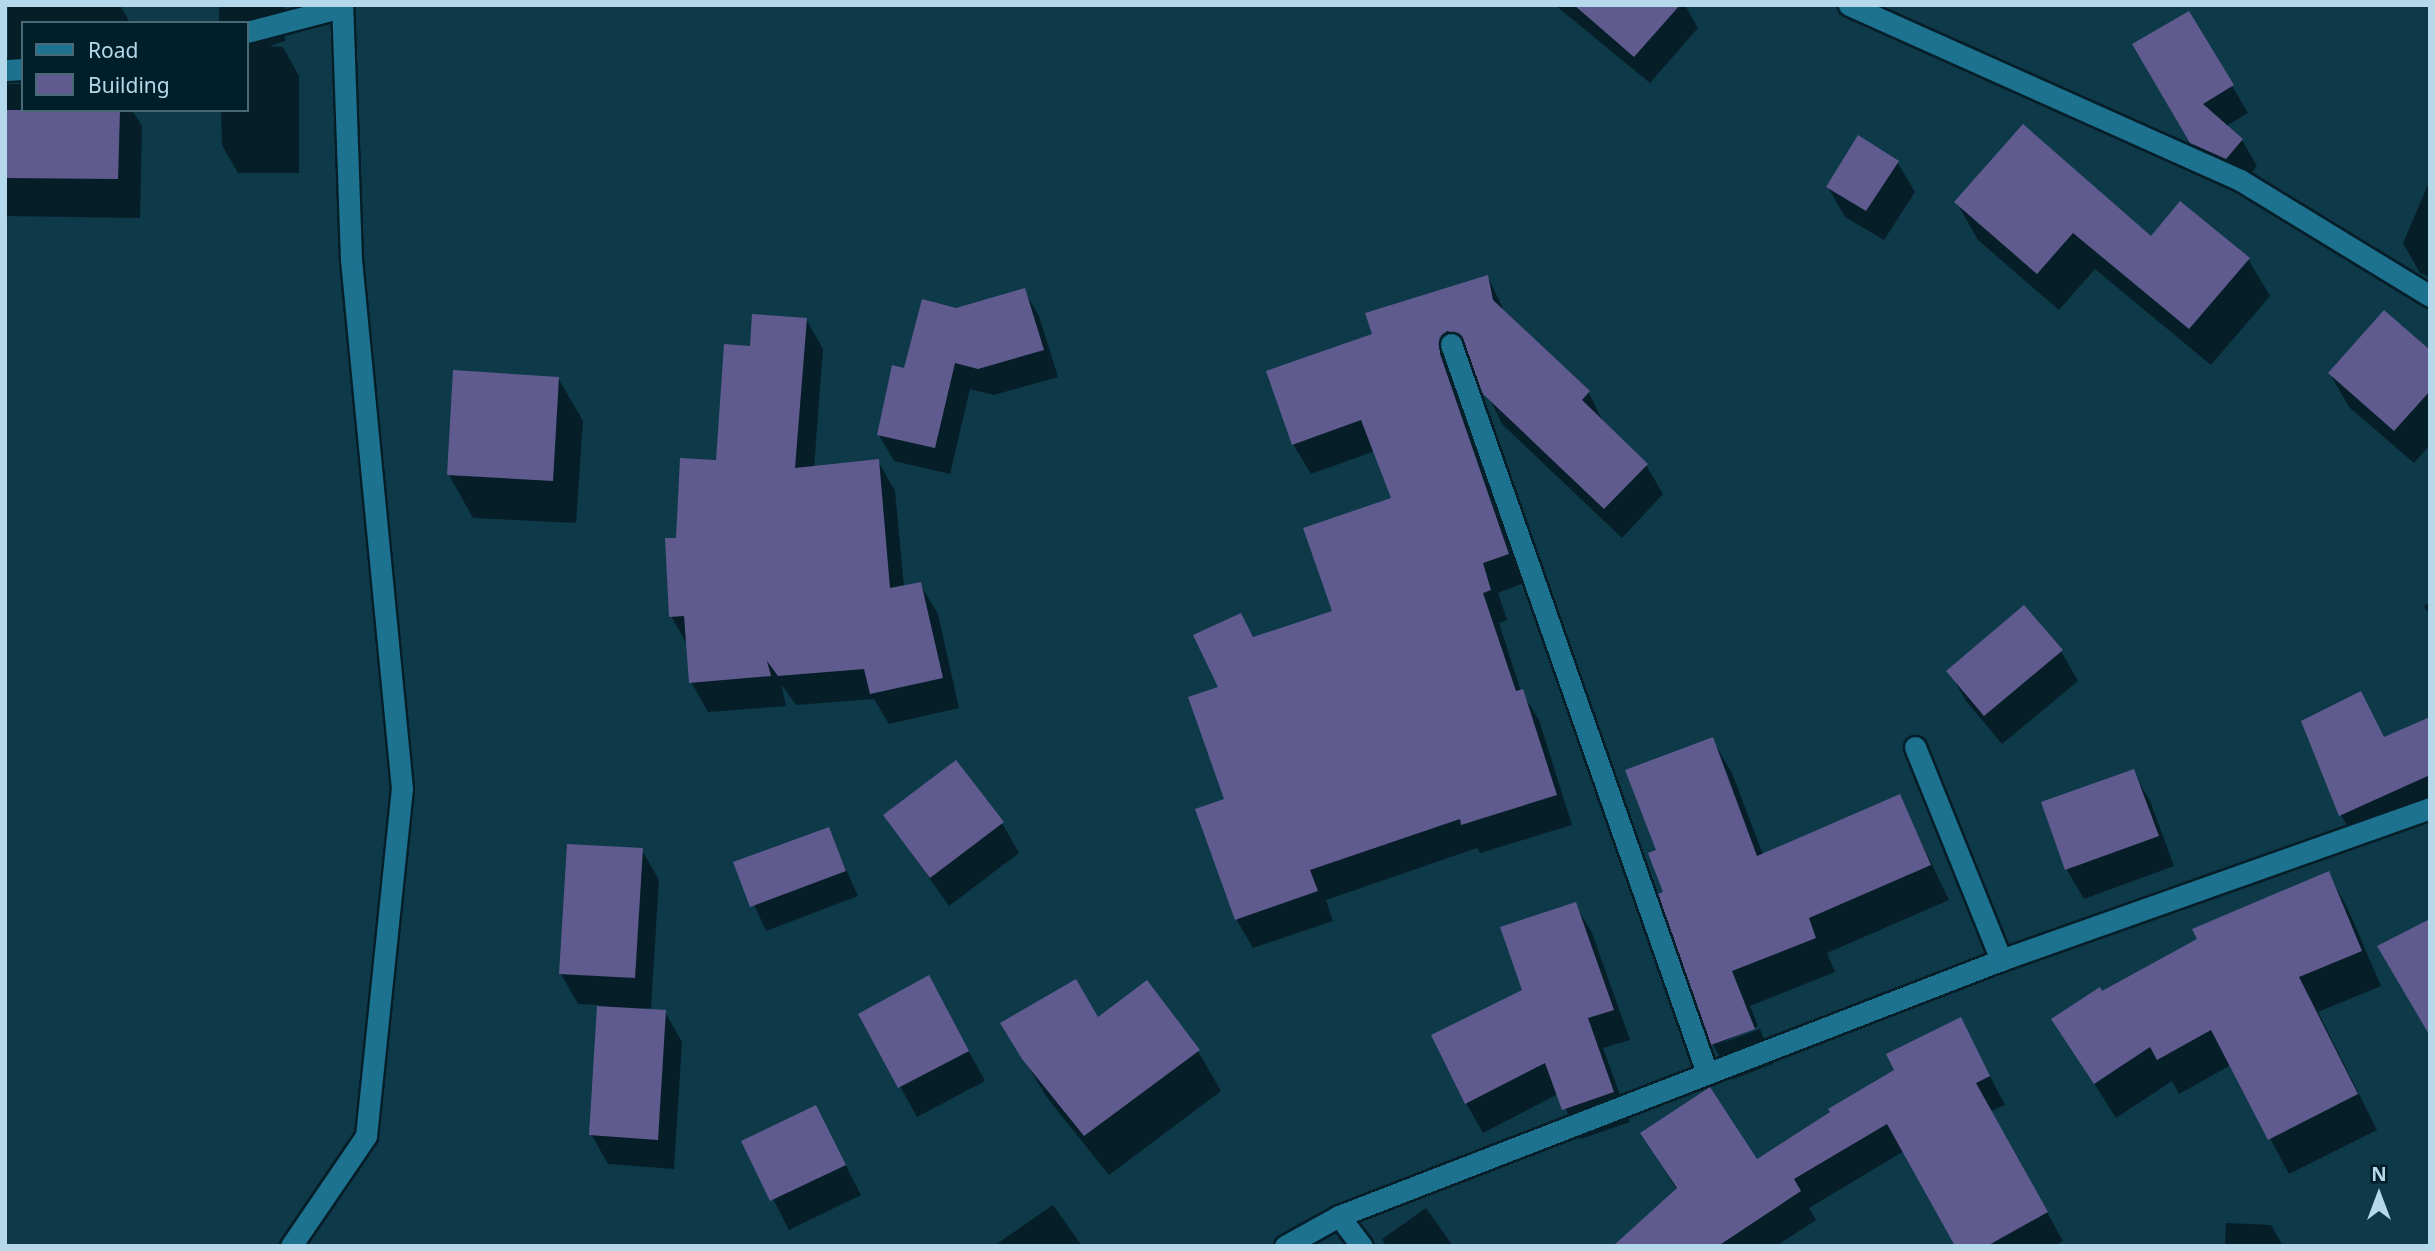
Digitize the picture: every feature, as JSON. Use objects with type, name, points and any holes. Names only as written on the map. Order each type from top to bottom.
[{"type":"street","points":[[1849,5],[2240,180],[2430,296]]},
{"type":"street","points":[[248,32],[342,6],[351,259],[402,789],[366,1136],[291,1246]]},
{"type":"street","points":[[1451,344],[1707,1073]]},
{"type":"street","points":[[1915,747],[2001,960]]},
{"type":"street","points":[[1285,1246],[1339,1216],[2001,960],[2430,808]]},
{"type":"street","points":[[1339,1216],[1362,1246]]},
{"type":"building","points":[[1574,5],[1680,5],[1634,57]]},
{"type":"building","points":[[2189,11],[2234,85],[2203,104],[2243,139],[2226,159],[2190,143],[2132,44]]},
{"type":"building","points":[[5,110],[120,112],[118,179],[5,178]]},
{"type":"building","points":[[2023,124],[2151,236],[2180,201],[2250,258],[2189,329],[2073,233],[2037,274],[1954,202]]},
{"type":"building","points":[[1858,135],[1899,161],[1866,211],[1826,187]]},
{"type":"building","points":[[1488,275],[1493,300],[1590,391],[1582,400],[1648,464],[1604,509],[1483,394],[1460,335],[1447,331],[1441,336],[1440,354],[1509,554],[1483,563],[1491,590],[1483,593],[1516,691],[1523,689],[1557,795],[1461,825],[1460,819],[1310,870],[1318,891],[1235,920],[1195,809],[1224,799],[1188,697],[1218,687],[1193,635],[1241,613],[1253,637],[1332,611],[1303,528],[1391,498],[1361,420],[1292,445],[1266,371],[1372,334],[1365,313]]},
{"type":"building","points":[[1025,288],[1044,350],[978,369],[955,363],[935,448],[877,435],[892,365],[904,368],[922,299],[956,308]]},
{"type":"building","points":[[2384,310],[2430,350],[2430,391],[2394,431],[2328,373]]},
{"type":"building","points":[[752,314],[807,318],[795,468],[879,459],[890,588],[921,582],[943,678],[870,694],[864,669],[778,676],[767,661],[771,676],[689,683],[684,616],[669,617],[665,538],[676,538],[680,458],[716,460],[724,344],[750,346]]},
{"type":"building","points":[[453,370],[559,377],[553,481],[447,475]]},
{"type":"building","points":[[2024,605],[2063,650],[1984,716],[1946,671]]},
{"type":"building","points":[[2361,691],[2384,737],[2430,717],[2430,775],[2339,816],[2301,721]]},
{"type":"building","points":[[1713,737],[1757,856],[1900,794],[1931,865],[1809,918],[1816,938],[1732,971],[1755,1029],[1711,1045],[1658,894],[1663,892],[1648,853],[1656,850],[1625,770]]},
{"type":"building","points":[[956,760],[1004,822],[930,878],[883,815]]},
{"type":"building","points":[[2134,769],[2159,836],[2065,870],[2041,802]]},
{"type":"building","points":[[829,827],[846,871],[750,907],[733,862]]},
{"type":"building","points":[[567,844],[643,848],[635,978],[559,974]]},
{"type":"building","points":[[2329,871],[2362,951],[2299,977],[2358,1094],[2268,1140],[2211,1030],[2157,1060],[2150,1047],[2094,1084],[2051,1019],[2100,987],[2102,991],[2197,939],[2192,929]]},
{"type":"building","points":[[1576,902],[1614,1010],[1588,1018],[1614,1092],[1562,1110],[1545,1063],[1465,1104],[1431,1035],[1522,990],[1500,927]]},
{"type":"building","points":[[2430,919],[2430,1036],[2377,946]]},
{"type":"building","points":[[929,975],[969,1051],[898,1088],[858,1014]]},
{"type":"building","points":[[1076,979],[1098,1017],[1147,980],[1200,1050],[1084,1136],[1022,1059],[1000,1023]]},
{"type":"building","points":[[597,1006],[666,1010],[658,1140],[589,1135]]},
{"type":"building","points":[[1961,1017],[1990,1076],[1976,1083],[2048,1212],[1987,1246],[1955,1246],[1887,1124],[1794,1179],[1801,1191],[1718,1246],[1613,1246],[1677,1188],[1640,1133],[1710,1087],[1757,1159],[1830,1112],[1828,1109],[1894,1070],[1886,1054]]},
{"type":"building","points":[[816,1105],[846,1165],[770,1201],[741,1141]]}]
